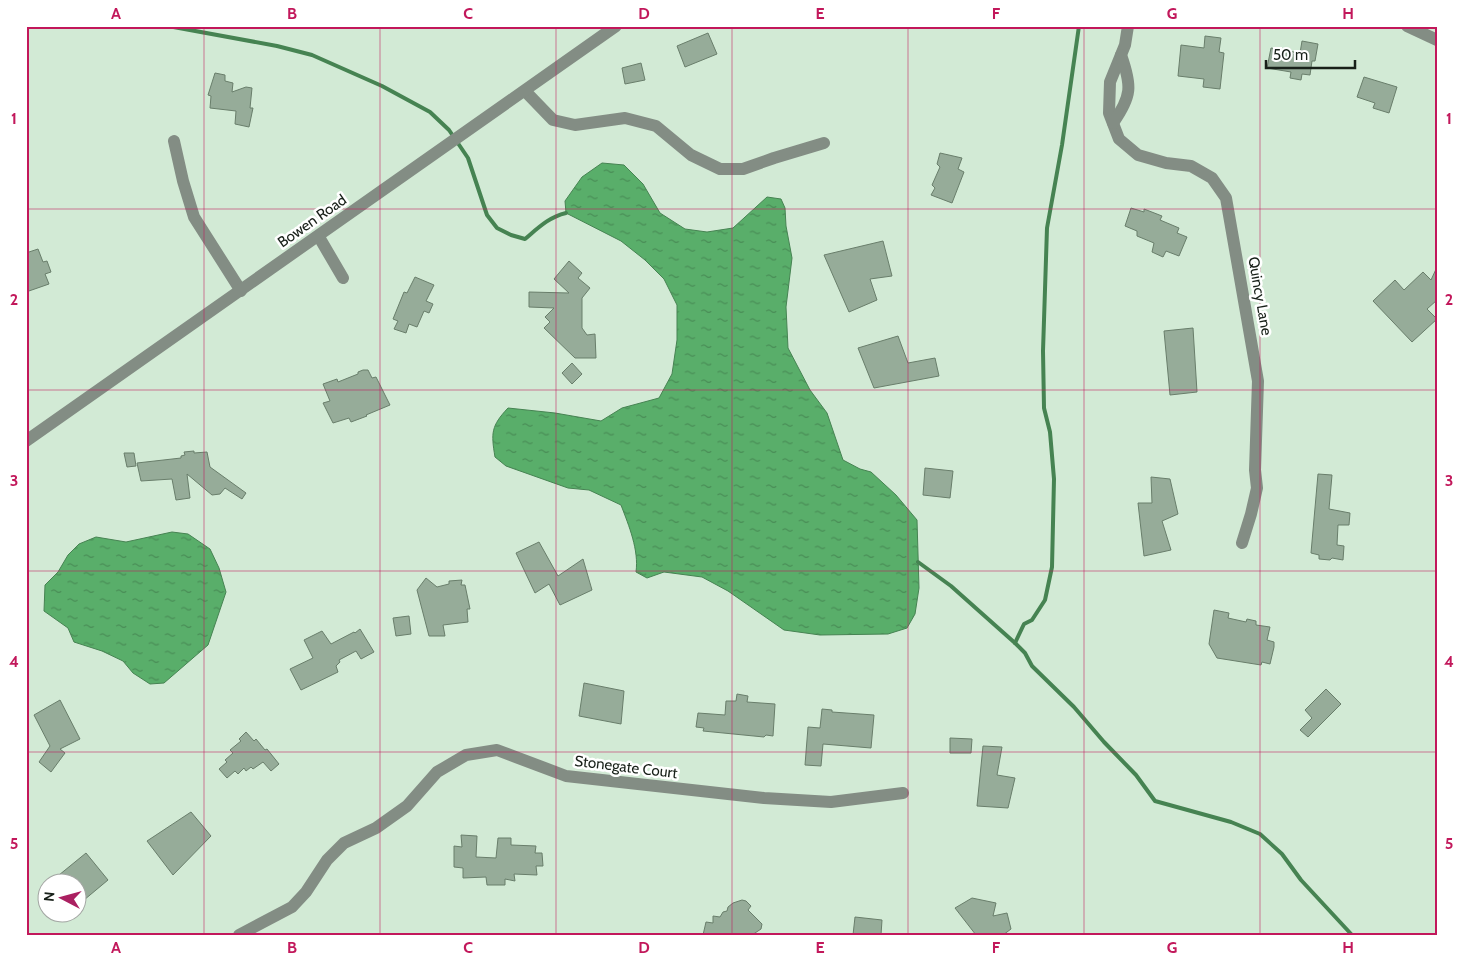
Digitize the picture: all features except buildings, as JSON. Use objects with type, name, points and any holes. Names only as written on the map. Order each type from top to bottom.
[{"type":"street","name":"Bowen Road","points":[[26,441],[319,237],[616,26]]},
{"type":"street","name":"Quincy Lane","points":[[1128,26],[1125,45],[1110,82],[1109,113],[1119,139],[1138,155],[1166,163],[1192,166],[1212,178],[1226,198],[1258,382],[1254,470],[1257,488],[1242,543]]},
{"type":"street","points":[[1407,26],[1437,40]]},
{"type":"street","name":"Quincy Lane","points":[[1113,123],[1124,107],[1129,92],[1126,69],[1121,55]]},
{"type":"street","points":[[525,91],[553,120],[575,126],[625,118],[656,126],[691,155],[720,169],[743,169],[824,143]]},
{"type":"street","points":[[174,141],[194,217],[242,291]]},
{"type":"street","points":[[319,237],[343,278]]},
{"type":"street","name":"Stonegate Court","points":[[239,935],[292,907],[306,892],[327,860],[344,843],[376,828],[407,806],[437,772],[466,755],[497,750],[566,776],[764,798],[831,802],[903,793]]},
{"type":"water","points":[[602,163],[624,165],[643,184],[660,213],[685,229],[707,232],[733,228],[767,197],[781,199],[785,208],[786,226],[792,258],[786,307],[788,348],[810,390],[827,413],[843,460],[860,469],[871,472],[896,495],[917,520],[919,588],[915,614],[907,628],[888,634],[820,635],[784,630],[728,591],[702,577],[664,572],[647,578],[636,572],[635,547],[621,505],[589,490],[568,488],[506,466],[495,457],[493,436],[495,425],[508,408],[555,413],[601,421],[622,408],[659,398],[672,374],[677,340],[677,305],[664,279],[645,260],[621,241],[566,213],[565,201],[582,177]]},
{"type":"water","points":[[172,532],[188,534],[210,549],[219,568],[226,592],[208,645],[164,683],[150,684],[133,673],[123,661],[102,651],[74,642],[68,628],[44,611],[45,585],[58,572],[68,555],[79,544],[96,537],[126,542]]},
{"type":"waterway","points":[[168,26],[277,46],[312,55],[382,86],[430,112],[449,130],[468,158],[487,215],[497,228],[511,235],[525,239],[549,220],[566,213]]},
{"type":"waterway","points":[[1015,643],[1024,624],[1032,620],[1045,600],[1052,567],[1054,479],[1050,432],[1044,408],[1043,351],[1047,228],[1062,145],[1079,26]]},
{"type":"waterway","points":[[918,562],[951,586],[1025,653],[1032,666],[1074,707],[1136,775],[1155,801],[1231,822],[1260,834],[1282,854],[1301,880],[1352,935]]}]
